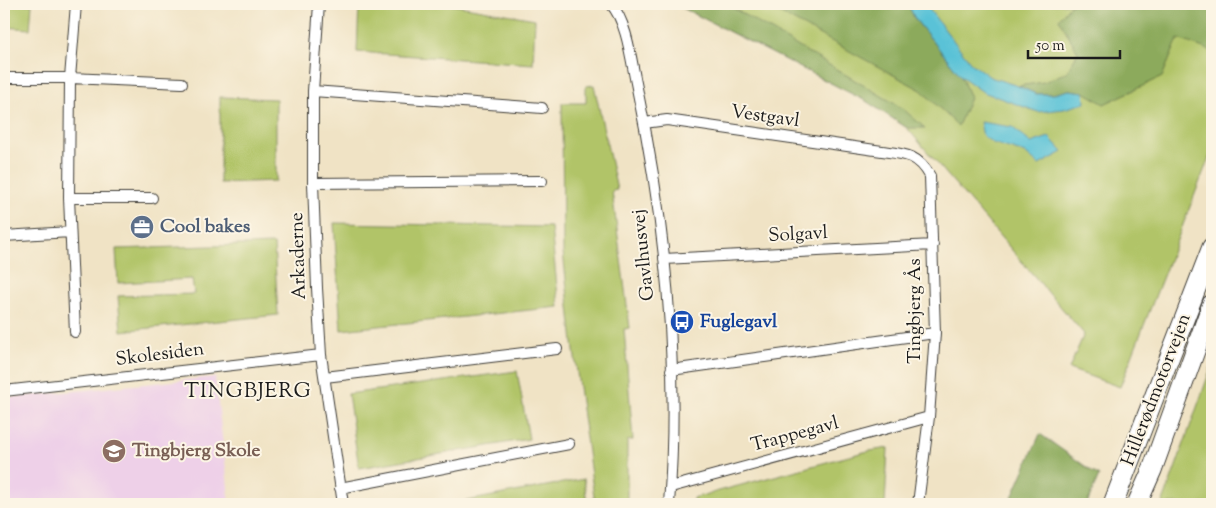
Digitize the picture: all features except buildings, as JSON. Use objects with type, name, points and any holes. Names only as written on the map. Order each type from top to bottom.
[{"type":"highway","name":"Hillerødmotorvejen","points":[[1113,504],[1212,247]]},
{"type":"highway","name":"Hillerødmotorvejen","points":[[1137,504],[1152,470],[1212,304]]},
{"type":"street","points":[[75,332],[69,198],[70,78],[76,4]]},
{"type":"street","name":"Arkaderne","points":[[319,4],[313,91],[313,184],[321,355],[340,488],[344,504]]},
{"type":"street","name":"Gavlhusvej","points":[[612,6],[623,26],[644,123],[664,259],[671,370],[671,487],[669,504]]},
{"type":"street","points":[[4,78],[70,78],[182,83]]},
{"type":"street","points":[[313,91],[542,108]]},
{"type":"street","name":"Vestgavl","points":[[644,123],[667,120],[882,151]]},
{"type":"street","name":"Tingbjerg Ås","points":[[882,151],[906,154],[917,159],[925,166],[930,176],[935,333],[929,417],[918,504]]},
{"type":"street","points":[[313,184],[542,182]]},
{"type":"street","points":[[69,198],[152,198]]},
{"type":"street","points":[[4,236],[70,232]]},
{"type":"street","name":"Solgavl","points":[[664,259],[933,245]]},
{"type":"street","points":[[671,370],[935,333]]},
{"type":"street","points":[[325,377],[557,349]]},
{"type":"street","name":"Skolesiden","points":[[4,391],[321,355]]},
{"type":"street","name":"Trappegavl","points":[[671,487],[929,417]]},
{"type":"street","points":[[340,488],[569,444]]},
{"type":"shaded area","name":"Tingbjerg Skole","points":[[215,377],[230,504],[4,504],[4,398]]},
{"type":"green space","points":[[4,4],[32,4],[30,29],[4,27]]},
{"type":"green space","points":[[359,4],[447,4],[535,19],[533,64],[357,52]]},
{"type":"green space","points":[[675,4],[1212,4],[1212,150],[1120,387],[1069,369],[1084,334],[907,128],[866,101]]},
{"type":"green space","points":[[675,4],[726,4],[902,108],[925,128],[907,128],[866,101]]},
{"type":"green space","points":[[763,4],[908,4],[915,19],[961,76],[970,98],[958,126],[921,90]]},
{"type":"green space","points":[[1071,4],[1212,5],[1212,51],[1178,39],[1162,77],[1104,104],[1084,92],[1069,90],[1054,94],[1036,94],[1018,86],[1044,82],[1067,72],[1078,52],[1059,19]]},
{"type":"green space","points":[[594,85],[617,190],[612,191],[630,328],[624,329],[633,440],[627,441],[627,504],[595,504],[573,343],[563,252],[562,103],[586,103],[586,86]]},
{"type":"green space","points":[[220,97],[276,99],[276,181],[220,183]]},
{"type":"green space","points":[[334,223],[551,227],[559,307],[341,330]]},
{"type":"green space","points":[[274,244],[278,315],[121,331],[118,296],[194,294],[192,279],[118,283],[116,249]]},
{"type":"green space","points":[[1212,365],[1212,504],[1162,504],[1166,494]]},
{"type":"green space","points":[[517,371],[529,439],[359,468],[348,394]]},
{"type":"green space","points":[[1040,434],[1099,476],[1087,504],[1009,504]]},
{"type":"green space","points":[[888,448],[885,504],[693,504],[693,498],[864,452]]},
{"type":"green space","points":[[584,479],[587,504],[450,504]]},
{"type":"water","points":[[908,4],[926,4],[971,63],[990,77],[1036,94],[1054,94],[1069,90],[1084,92],[1085,103],[1064,109],[1038,112],[983,92],[961,76],[915,19]]},
{"type":"water","points":[[980,122],[1012,127],[1031,143],[1049,137],[1063,152],[1039,165],[1025,153],[993,143],[983,136]]},
{"type":"place","name":"Cool bakes","points":[[142,227]]},
{"type":"place","name":"Fuglegavl","points":[[682,322]]},
{"type":"place","name":"Tingbjerg Skole","points":[[114,451]]},
{"type":"district","name":"TINGBJERG","points":[[248,392]]}]
